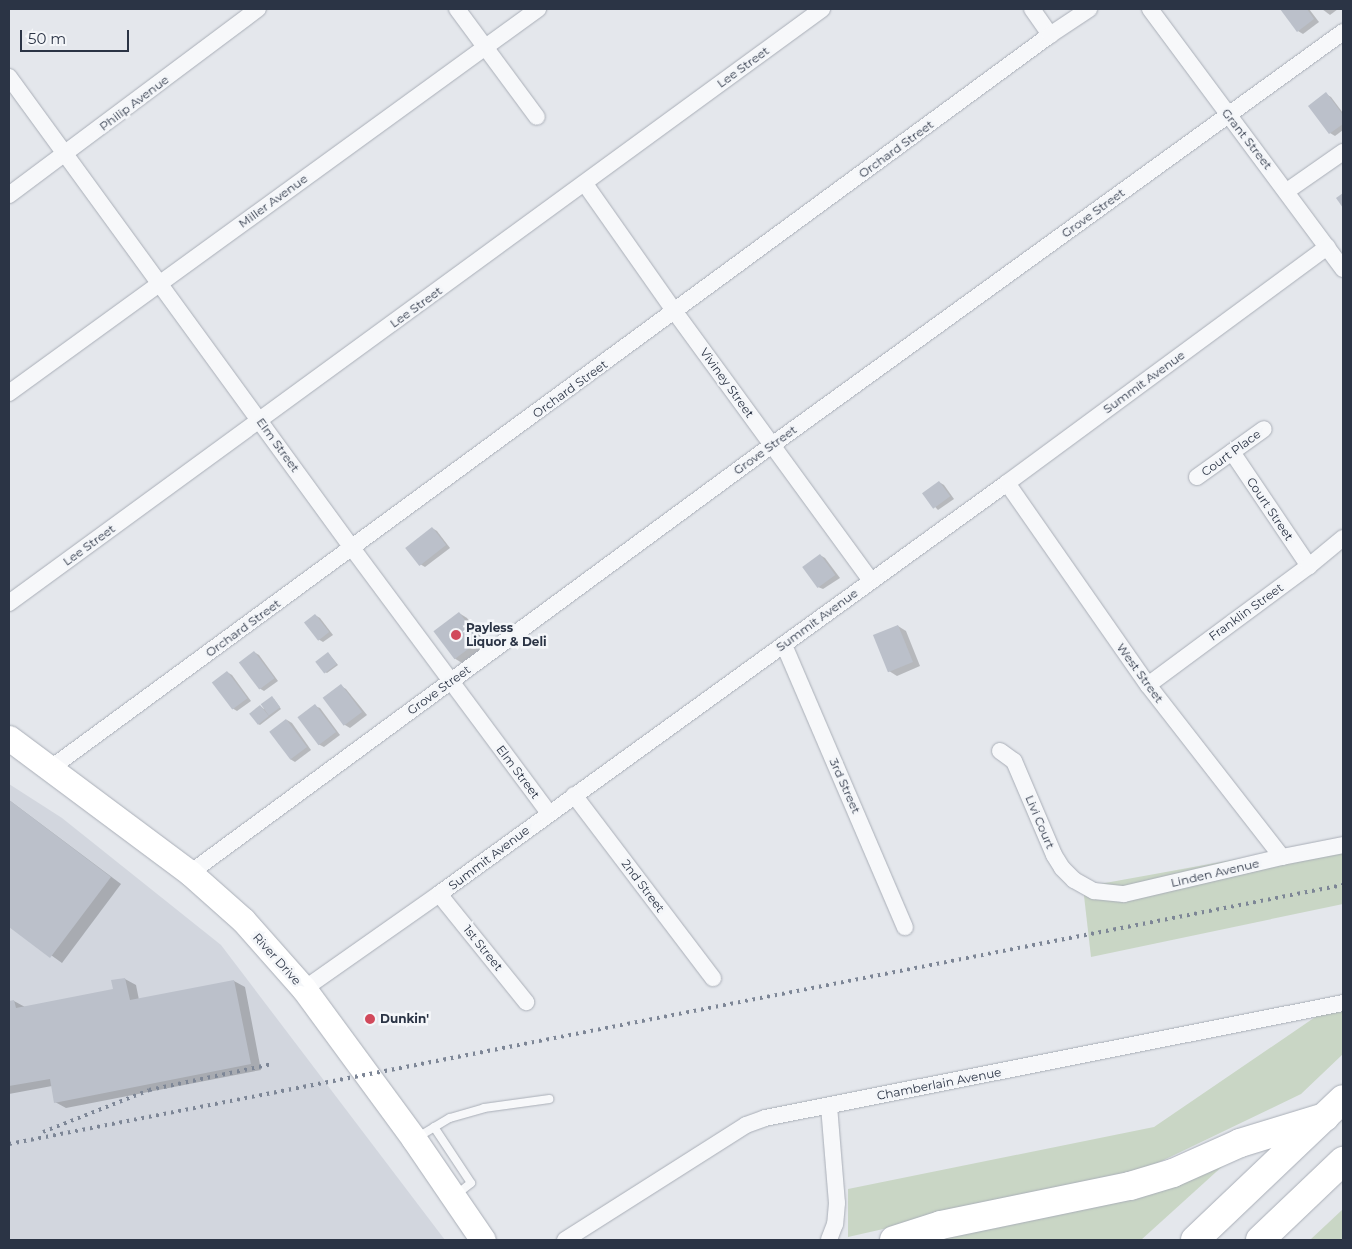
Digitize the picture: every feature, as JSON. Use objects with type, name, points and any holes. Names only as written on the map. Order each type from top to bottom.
[{"type":"highway","points":[[894,1240],[941,1225],[1130,1186],[1173,1173],[1240,1142],[1334,1108]]},
{"type":"highway","points":[[1195,1240],[1334,1108]]},
{"type":"highway","points":[[1260,1240],[1343,1161]]},
{"type":"main road","name":"River Drive","points":[[9,738],[190,873],[243,920],[304,989],[424,1133],[447,1166],[454,1196],[483,1240]]},
{"type":"street","name":"Philip Avenue","points":[[9,196],[258,9]]},
{"type":"street","points":[[457,9],[536,117]]},
{"type":"street","name":"Miller Avenue","points":[[9,393],[538,9]]},
{"type":"street","name":"Lee Street","points":[[9,603],[822,9]]},
{"type":"street","points":[[1032,9],[1050,35]]},
{"type":"street","name":"Orchard Street","points":[[51,768],[1050,35],[1089,9]]},
{"type":"street","name":"Grant Street","points":[[1150,9],[1228,116],[1287,191],[1343,269]]},
{"type":"street","name":"Grove Street","points":[[190,873],[772,445],[1343,32]]},
{"type":"street","name":"Elm Street","points":[[9,77],[450,682],[549,813]]},
{"type":"street","points":[[1287,191],[1343,152]]},
{"type":"street","name":"Viviney Street","points":[[585,184],[675,312],[871,581]]},
{"type":"street","name":"Summit Avenue","points":[[304,989],[784,645],[1327,247]]},
{"type":"street","name":"Court Place","points":[[1197,478],[1264,429]]},
{"type":"street","name":"Court Street","points":[[1232,452],[1309,566]]},
{"type":"street","name":"West Street","points":[[1007,483],[1148,684],[1282,857]]},
{"type":"street","name":"Franklin Street","points":[[1148,684],[1309,566],[1343,538]]},
{"type":"street","name":"3rd Street","points":[[784,645],[905,927]]},
{"type":"street","name":"Livi Court","points":[[1000,751],[1014,761],[1054,855],[1062,868],[1074,880],[1088,888]]},
{"type":"street","name":"2nd Street","points":[[574,795],[713,978]]},
{"type":"street","name":"Linden Avenue","points":[[1088,888],[1109,894],[1124,894],[1282,857],[1343,845]]},
{"type":"street","name":"1st Street","points":[[439,894],[526,1002]]},
{"type":"street","name":"Chamberlain Avenue","points":[[565,1240],[746,1125],[765,1118],[1343,1003]]},
{"type":"street","points":[[829,1106],[837,1203],[835,1224],[829,1240]]},
{"type":"lane","points":[[424,1133],[450,1118],[484,1108],[549,1099]]},
{"type":"shaded area","points":[[9,784],[62,818],[221,945],[445,1240],[9,1240]]},
{"type":"green space","points":[[1343,840],[1343,904],[1091,957],[1083,887]]},
{"type":"green space","points":[[1343,1004],[1343,1054],[1301,1094],[1143,1170],[848,1237],[848,1189],[1154,1127],[1327,1009]]},
{"type":"green space","points":[[1226,1163],[1141,1240],[919,1240]]},
{"type":"green space","points":[[1343,1209],[1343,1240],[1310,1240]]},
{"type":"building","points":[[1280,9],[1307,9],[1314,19],[1297,32]]},
{"type":"building","points":[[1326,92],[1343,115],[1343,124],[1329,134],[1308,106]]},
{"type":"building","points":[[1343,193],[1343,208],[1336,198]]},
{"type":"building","points":[[939,481],[950,496],[933,509],[922,493]]},
{"type":"building","points":[[432,527],[446,545],[419,566],[405,548]]},
{"type":"building","points":[[820,554],[835,575],[817,588],[802,567]]},
{"type":"building","name":"Payless Liquor & Deli","points":[[459,612],[480,640],[455,659],[433,631]]},
{"type":"building","points":[[315,614],[329,632],[318,641],[304,623]]},
{"type":"building","points":[[898,625],[913,662],[888,672],[873,635]]},
{"type":"building","points":[[254,651],[274,678],[259,690],[239,662]]},
{"type":"building","points":[[328,652],[337,664],[324,674],[315,662]]},
{"type":"building","points":[[227,671],[247,698],[232,710],[212,682]]},
{"type":"building","points":[[341,684],[362,712],[344,726],[323,698]]},
{"type":"building","points":[[272,696],[280,707],[269,716],[261,704]]},
{"type":"building","points":[[315,704],[336,732],[318,745],[297,717]]},
{"type":"building","points":[[260,705],[269,716],[258,725],[249,714]]},
{"type":"building","points":[[286,719],[307,747],[290,760],[269,732]]},
{"type":"building","points":[[9,800],[111,877],[50,958],[9,927]]},
{"type":"building","points":[[125,978],[130,1000],[234,980],[251,1064],[54,1103],[50,1079],[9,1086],[9,1001],[14,1000],[16,1008],[113,989],[111,980]]},
{"type":"railway","points":[[9,1144],[1343,885]]},
{"type":"railway","points":[[43,1132],[149,1090],[272,1064]]},
{"type":"place","name":"Payless Liquor & Deli","points":[[456,635]]},
{"type":"place","name":"Dunkin'","points":[[370,1019]]}]
